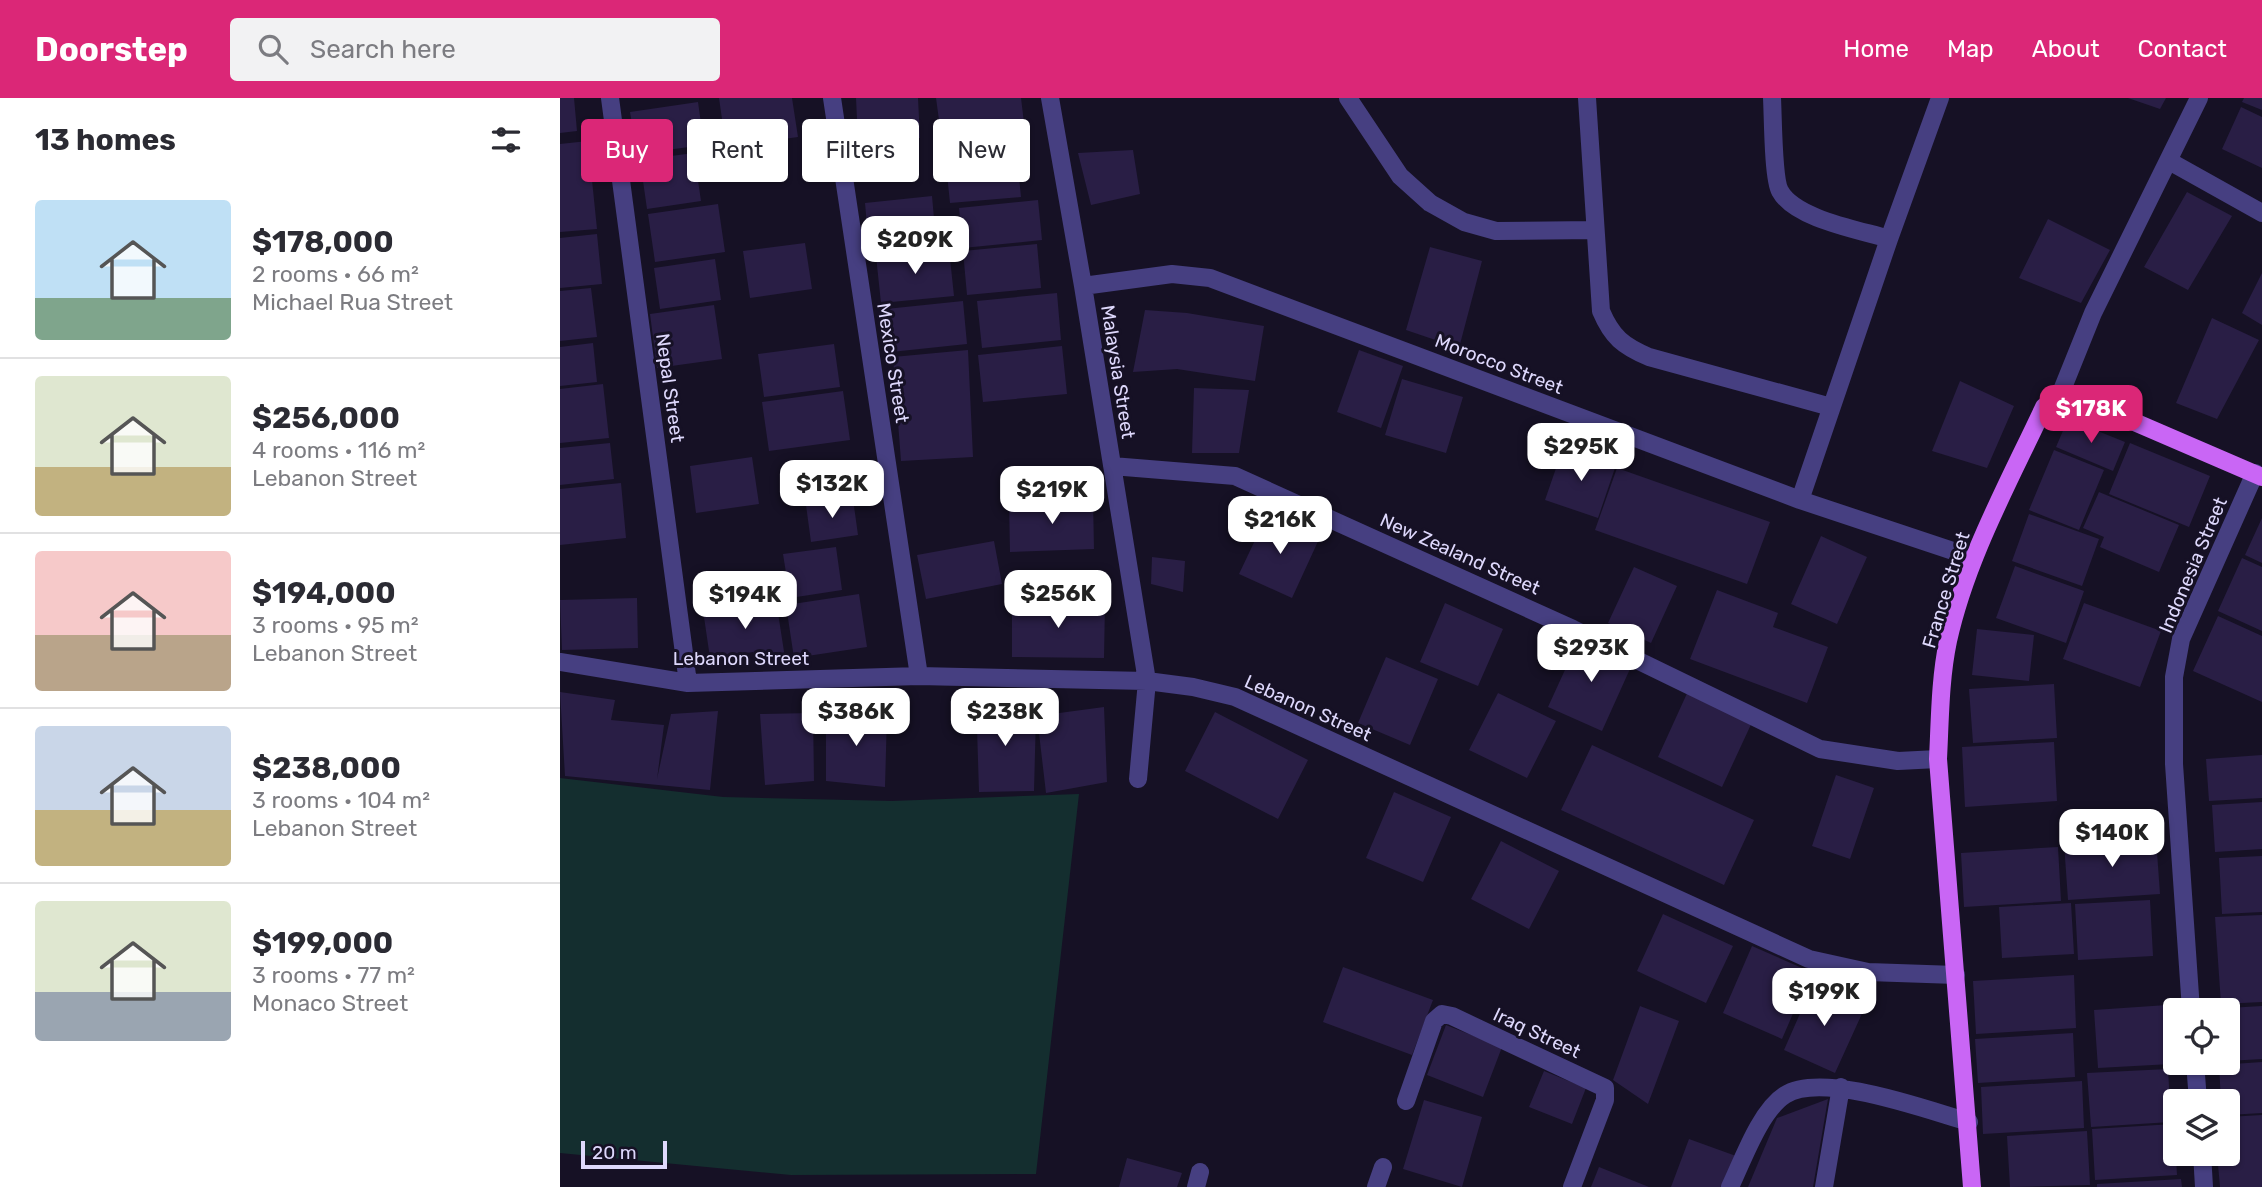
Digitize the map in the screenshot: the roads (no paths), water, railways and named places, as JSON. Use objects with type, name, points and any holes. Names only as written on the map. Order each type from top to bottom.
[{"type":"main road","points":[[2060,395],[2081,398],[2258,475]]},
{"type":"main road","name":"France Street","points":[[1972,1187],[1969,1122],[1938,759],[1940,701],[1948,641],[1974,558],[2044,407],[2060,395]]},
{"type":"street","name":"Nepal Street","points":[[611,98],[688,683]]},
{"type":"street","name":"Mexico Street","points":[[832,98],[919,676]]},
{"type":"street","name":"Malaysia Street","points":[[1050,98],[1147,681],[1138,779]]},
{"type":"street","points":[[1348,98],[1400,176],[1430,203],[1464,222],[1496,231],[1595,230]]},
{"type":"street","points":[[1587,98],[1601,311],[1609,330],[1629,349],[1649,357],[1830,407]]},
{"type":"street","points":[[1772,98],[1779,191],[1794,206],[1809,215],[1889,239]]},
{"type":"street","points":[[1800,500],[1830,407],[1940,98]]},
{"type":"street","name":"France Street","points":[[2060,395],[2093,313],[2200,98]]},
{"type":"street","points":[[2169,161],[2262,212]]},
{"type":"street","name":"Morocco Street","points":[[1083,285],[1172,274],[1210,278],[1800,500],[1974,558]]},
{"type":"street","name":"New Zealand Street","points":[[1112,466],[1235,476],[1573,629],[1820,749],[1898,761],[1938,759]]},
{"type":"street","name":"Indonesia Street","points":[[2190,998],[2174,764],[2174,677],[2181,639],[2258,475]]},
{"type":"street","name":"Lebanon Street","points":[[560,662],[688,683],[919,676],[1147,681],[1193,687],[1235,697],[1809,958],[1868,972],[1956,975]]},
{"type":"street","name":"Iraq Street","points":[[1406,1101],[1434,1021],[1442,1014],[1452,1016],[1605,1088],[1605,1100],[1572,1187]]},
{"type":"street","points":[[1824,1187],[1841,1087]]},
{"type":"street","points":[[1730,1187],[1766,1114],[1785,1095],[1800,1090],[1841,1087],[1969,1122]]},
{"type":"street","points":[[2203,1166],[2204,1187]]},
{"type":"street","points":[[1376,1187],[1383,1167]]}]
